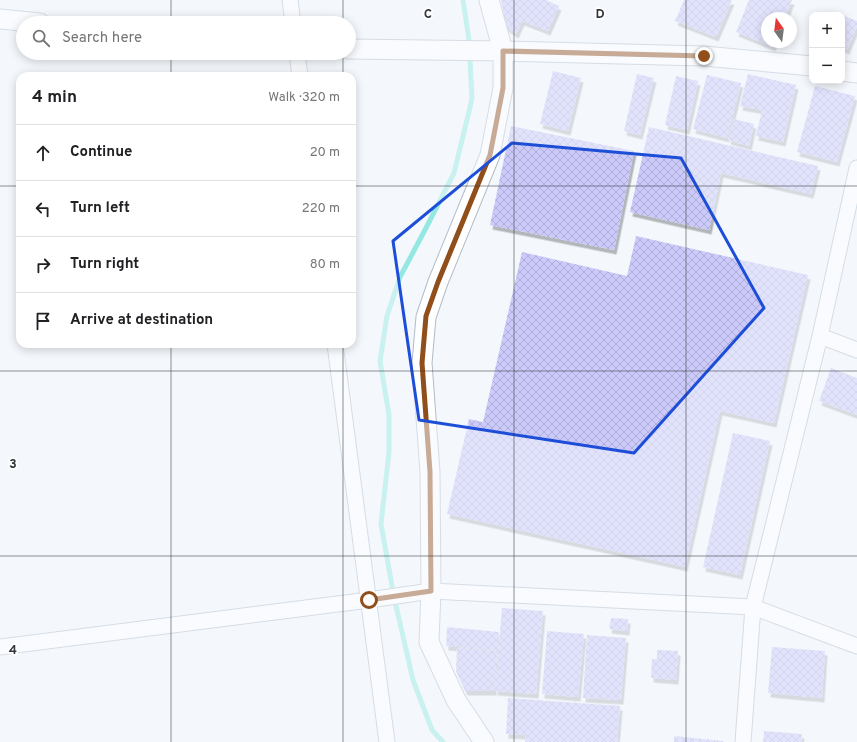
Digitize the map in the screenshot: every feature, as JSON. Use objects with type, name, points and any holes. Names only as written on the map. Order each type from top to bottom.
[{"type":"street","points":[[290,0],[292,16]]},
{"type":"street","points":[[484,742],[456,700],[429,642],[431,591],[430,472],[422,363],[426,316],[441,275],[490,155],[503,88],[503,51],[489,0]]},
{"type":"street","points":[[0,19],[16,21]]},
{"type":"street","points":[[356,49],[704,56],[809,66]]},
{"type":"street","points":[[298,60],[299,72]]},
{"type":"street","points":[[845,71],[857,73]]},
{"type":"street","points":[[743,742],[753,607],[820,336],[857,168]]},
{"type":"street","points":[[820,336],[857,350]]},
{"type":"street","points":[[336,348],[387,742]]},
{"type":"street","points":[[0,647],[431,591],[753,607],[857,646]]},
{"type":"highlighted area","points":[[512,143],[681,158],[764,308],[634,453],[419,420],[393,241]]},
{"type":"building","points":[[501,0],[546,0],[559,6],[548,31],[522,21],[516,34],[506,27]]},
{"type":"building","points":[[684,0],[732,0],[716,37],[675,21]]},
{"type":"building","points":[[749,0],[792,0],[787,12],[761,12],[761,42],[736,32]]},
{"type":"building","points":[[845,16],[857,21],[857,26],[847,50],[845,49]]},
{"type":"building","points":[[553,71],[581,78],[568,131],[540,124]]},
{"type":"building","points":[[637,74],[654,78],[640,135],[624,131]]},
{"type":"building","points":[[748,74],[796,85],[783,142],[756,136],[762,110],[740,106]]},
{"type":"building","points":[[707,75],[741,83],[727,138],[693,129]]},
{"type":"building","points":[[676,76],[698,81],[687,130],[665,125]]},
{"type":"building","points":[[815,86],[855,96],[837,162],[797,152]]},
{"type":"building","points":[[734,119],[754,124],[749,146],[728,140]]},
{"type":"building","points":[[511,126],[634,151],[614,250],[490,225]]},
{"type":"building","points":[[649,127],[818,166],[811,194],[721,173],[709,230],[630,212]]},
{"type":"building","points":[[636,236],[808,275],[774,423],[720,411],[685,567],[447,514],[469,419],[483,422],[522,252],[627,276]]},
{"type":"building","points":[[831,368],[857,378],[857,415],[819,401]]},
{"type":"building","points":[[733,433],[770,441],[740,575],[703,567]]},
{"type":"building","points":[[502,608],[543,611],[536,694],[495,691]]},
{"type":"building","points":[[611,618],[628,619],[627,631],[609,629]]},
{"type":"building","points":[[447,627],[499,632],[497,650],[446,646]]},
{"type":"building","points":[[547,631],[584,634],[578,697],[542,694]]},
{"type":"building","points":[[587,635],[626,638],[621,700],[583,698]]},
{"type":"building","points":[[772,647],[825,651],[822,698],[768,693]]},
{"type":"building","points":[[457,648],[497,651],[494,691],[465,691],[456,671]]},
{"type":"building","points":[[657,650],[678,651],[676,680],[651,678],[652,659],[657,659]]},
{"type":"building","points":[[508,698],[620,706],[617,742],[525,742],[526,735],[506,734]]},
{"type":"building","points":[[764,731],[802,734],[801,742],[763,742]]},
{"type":"building","points":[[674,736],[723,741],[723,742],[674,742]]},
{"type":"waterway","points":[[443,742],[432,730],[413,680],[394,597],[381,524],[389,452],[389,415],[380,361],[387,316],[400,277],[454,173],[472,99],[469,40],[463,0]]},
{"type":"route","points":[[369,600],[431,591],[430,472],[422,363],[426,316],[438,282],[490,155],[503,88],[503,51],[704,56]]}]
